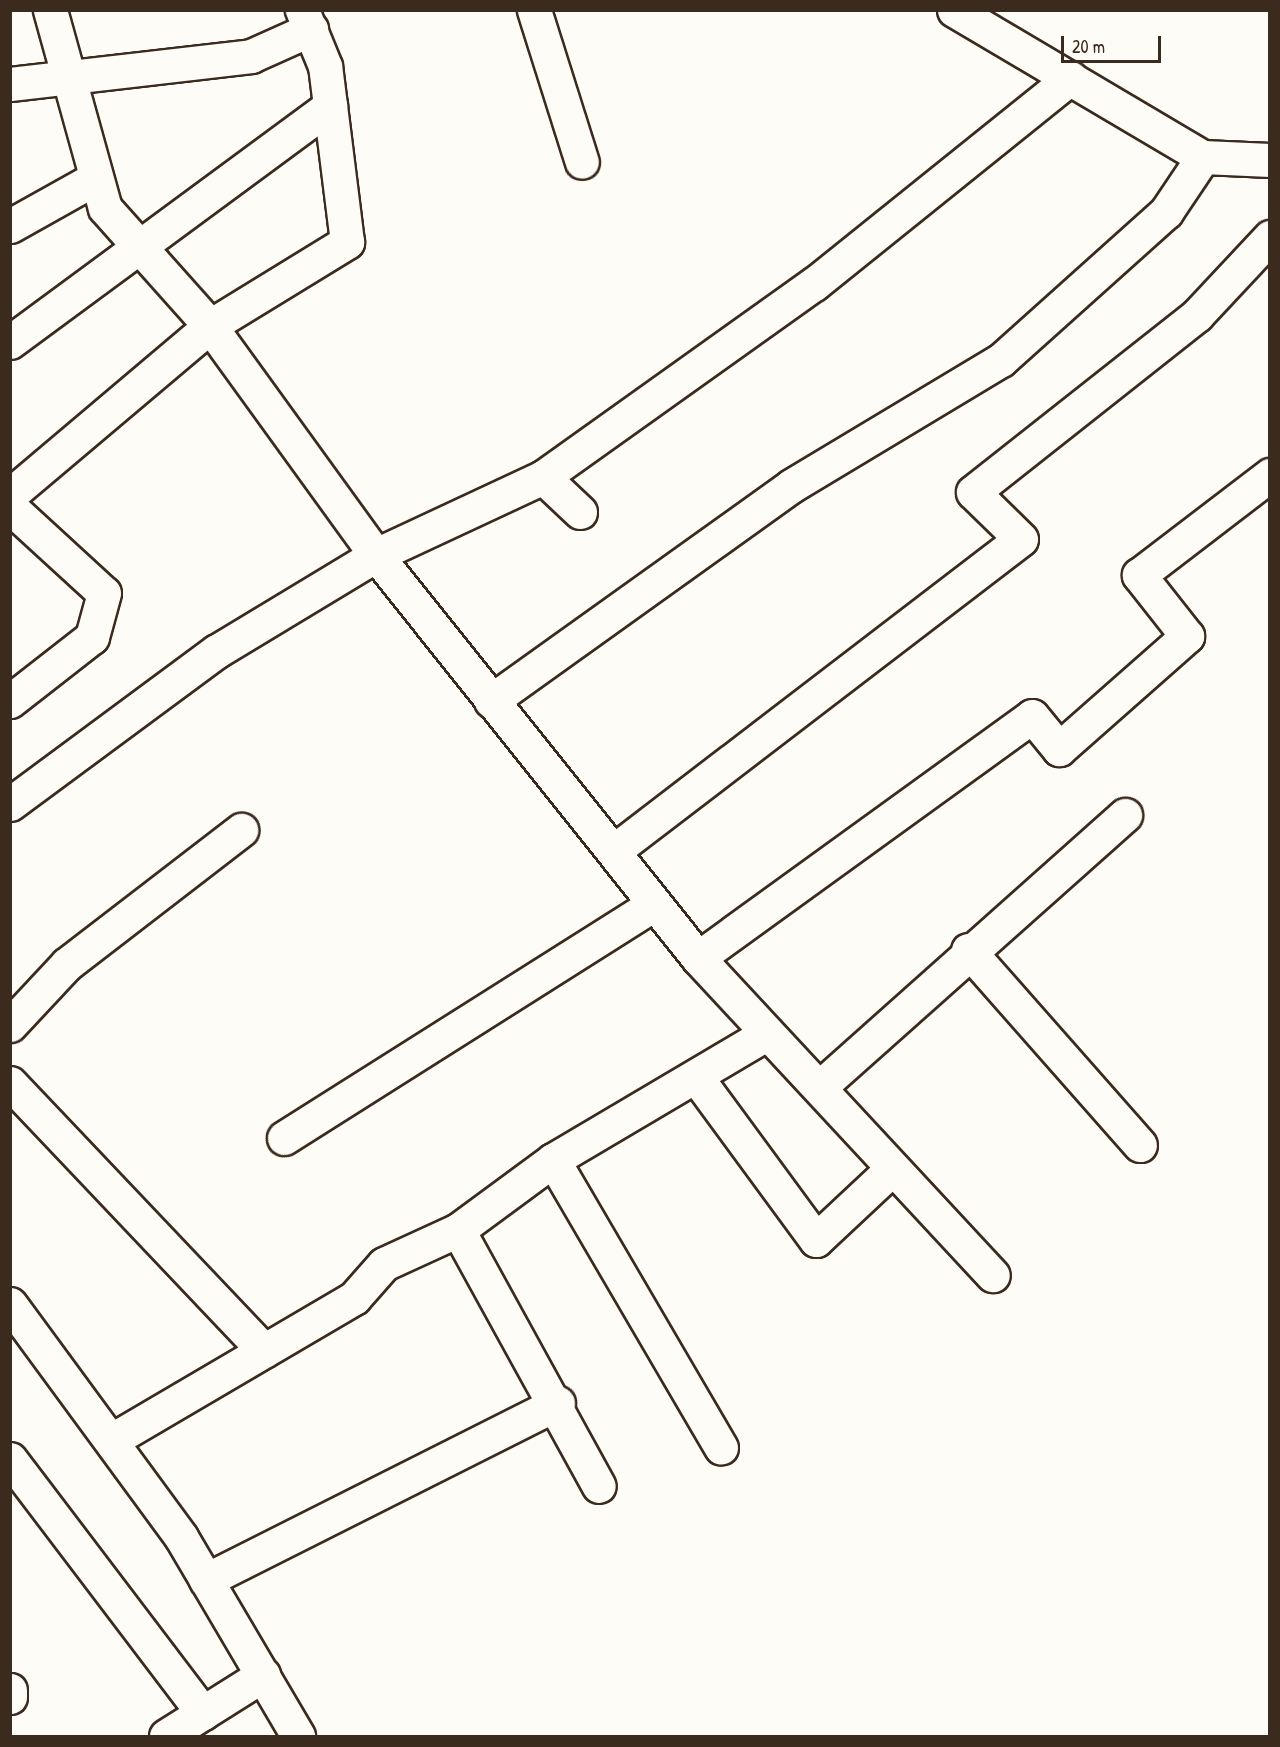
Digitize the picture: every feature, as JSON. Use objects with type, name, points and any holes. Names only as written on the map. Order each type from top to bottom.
[{"type":"street","points":[[50,10],[105,208],[210,326],[376,555],[491,701],[615,850],[654,904],[698,958],[766,1034],[822,1085],[893,1168],[993,1275]]},
{"type":"street","points":[[534,10],[582,162]]},
{"type":"street","points":[[958,11],[1203,157],[1269,160]]},
{"type":"street","points":[[10,84],[68,75],[251,56],[307,20],[325,66],[347,242],[210,326],[10,495]]},
{"type":"street","points":[[10,804],[217,651],[376,555],[543,477],[814,284],[1070,78]]},
{"type":"street","points":[[10,342],[141,248],[330,106]]},
{"type":"street","points":[[491,701],[791,486],[1000,360],[1166,212],[1203,157]]},
{"type":"street","points":[[10,226],[96,178]]},
{"type":"street","points":[[615,850],[1021,539],[973,492],[1197,315],[1269,237]]},
{"type":"street","points":[[698,958],[1032,716],[1059,750],[1187,636],[1139,576],[1269,474]]},
{"type":"street","points":[[543,477],[580,512]]},
{"type":"street","points":[[10,507],[104,594],[92,638],[10,701]]},
{"type":"street","points":[[822,1085],[968,950],[1125,815]]},
{"type":"street","points":[[10,1025],[67,964],[241,830]]},
{"type":"street","points":[[284,1138],[654,904]]},
{"type":"street","points":[[968,950],[1140,1145]]},
{"type":"street","points":[[112,1440],[354,1298],[384,1264],[458,1230],[553,1160],[697,1078],[766,1034]]},
{"type":"street","points":[[697,1078],[816,1240],[893,1168]]},
{"type":"street","points":[[10,1083],[264,1351]]},
{"type":"street","points":[[553,1160],[721,1447]]},
{"type":"street","points":[[458,1230],[558,1403],[599,1486]]},
{"type":"street","points":[[10,1304],[112,1440],[206,1580],[298,1737]]},
{"type":"street","points":[[206,1580],[558,1403]]},
{"type":"street","points":[[10,1459],[203,1713]]},
{"type":"street","points":[[166,1737],[263,1676]]},
{"type":"street","points":[[10,1690],[10,1697]]}]
